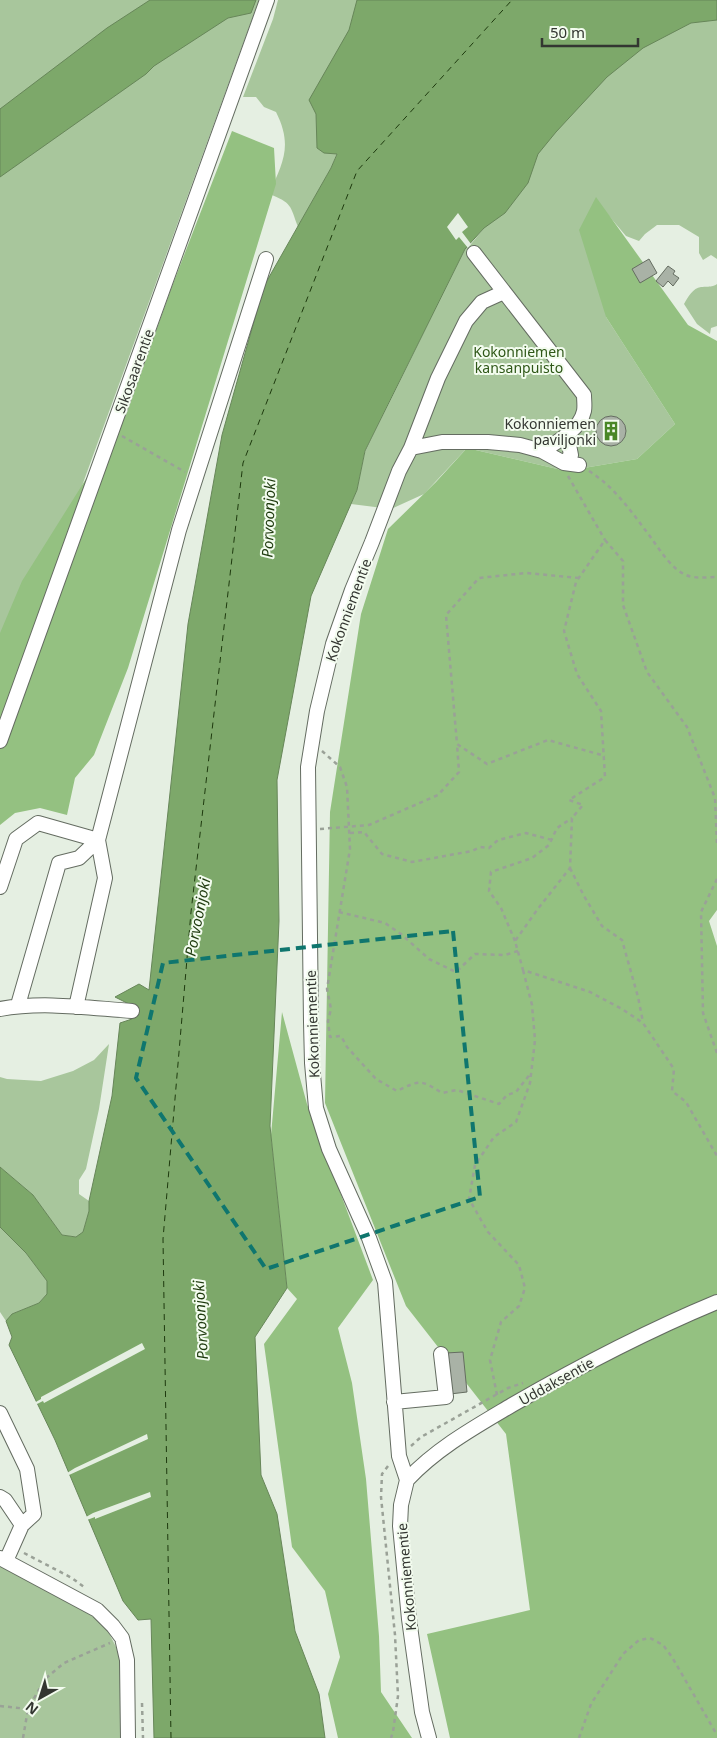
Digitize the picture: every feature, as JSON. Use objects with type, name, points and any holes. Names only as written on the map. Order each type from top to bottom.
[{"type":"street","name":"Sikosaarentie","points":[[0,741],[266,0]]},
{"type":"street","points":[[474,252],[584,395],[584,412],[576,425],[562,439],[542,451]]},
{"type":"street","points":[[76,1007],[105,878],[98,840],[179,530],[266,259]]},
{"type":"street","name":"Kokonniementie","points":[[429,1738],[422,1712],[400,1526],[401,1505],[407,1480],[399,1456],[385,1282],[370,1238],[329,1150],[316,1108],[311,1039],[308,767],[316,711],[333,644],[399,471],[411,448],[438,378],[466,321],[482,302],[504,292]]},
{"type":"street","points":[[562,439],[569,445],[571,455],[564,463]]},
{"type":"street","points":[[411,448],[442,442],[463,441],[520,446],[542,451],[564,463],[579,465]]},
{"type":"street","points":[[0,887],[16,839],[38,823],[98,840]]},
{"type":"street","points":[[18,1005],[58,863],[79,858],[98,840]]},
{"type":"street","points":[[0,1009],[18,1005],[132,1011]]},
{"type":"street","name":"Uddaksentie","points":[[407,1480],[421,1465],[456,1438],[546,1386],[676,1320],[717,1302]]},
{"type":"street","points":[[394,1402],[446,1397],[441,1354]]},
{"type":"street","points":[[0,1413],[27,1469],[34,1514],[22,1525],[3,1559],[97,1610],[122,1638],[127,1660],[128,1738]]},
{"type":"street","points":[[0,1497],[5,1500],[22,1525]]},
{"type":"path","points":[[112,431],[196,478]]},
{"type":"path","points":[[564,463],[566,473],[605,540],[623,560],[623,604],[647,672],[687,727],[715,798],[717,843]]},
{"type":"path","points":[[579,465],[602,479],[620,497],[662,553],[679,572],[689,577],[717,577]]},
{"type":"path","points":[[497,1395],[490,1360],[500,1322],[519,1306],[526,1288],[519,1265],[488,1232],[469,1199],[475,1165],[494,1137],[516,1122],[530,1083],[535,1040],[532,1005],[518,950],[501,908],[489,891],[491,872],[532,858],[550,846],[556,828],[572,818],[583,805],[570,800],[605,777],[601,711],[577,674],[564,630],[576,582],[605,540]]},
{"type":"path","points":[[309,830],[369,825],[438,795],[459,772],[446,615],[479,578],[526,573],[579,578]]},
{"type":"path","points":[[457,744],[487,764],[548,740],[605,756]]},
{"type":"path","points":[[311,748],[325,752],[340,766],[347,787],[350,826],[350,849],[332,964],[326,989],[331,1009],[328,1021],[330,1037],[341,1036],[348,1047],[376,1079],[397,1092],[417,1082],[426,1082],[442,1093],[457,1090],[499,1104],[508,1094],[516,1092],[531,1073]]},
{"type":"path","points":[[572,818],[570,868],[602,926],[622,940],[638,997],[643,1023]]},
{"type":"path","points":[[350,832],[364,832],[382,854],[412,862],[472,851],[480,847],[489,848],[498,840],[526,833],[552,840]]},
{"type":"path","points":[[515,941],[570,868]]},
{"type":"path","points":[[717,880],[701,912],[703,1013],[717,1053]]},
{"type":"path","points":[[339,912],[385,923],[401,934],[429,959],[456,972],[475,954],[505,955],[518,950]]},
{"type":"path","points":[[523,970],[590,992],[622,1008],[643,1023],[674,1069],[672,1091],[686,1102],[717,1156]]},
{"type":"path","points":[[382,1474],[381,1498],[395,1635],[398,1696],[393,1732],[390,1738]]},
{"type":"path","points":[[23,1738],[28,1709],[44,1679],[64,1663],[122,1638]]},
{"type":"path","points":[[579,1738],[591,1704],[623,1654],[639,1640],[650,1638],[663,1645],[672,1657],[717,1735]]},
{"type":"path","points":[[0,1706],[28,1709]]},
{"type":"highlighted area","points":[[453,931],[480,1197],[266,1269],[136,1078],[163,963]]},
{"type":"green space","points":[[0,0],[259,0],[0,711]]},
{"type":"green space","points":[[278,0],[390,0],[324,153],[337,153],[331,168],[298,227],[289,206],[282,200],[269,194],[282,163],[285,144],[281,124],[276,112],[264,107],[256,97],[243,97],[273,19]]},
{"type":"green space","name":"Kokonniemen kansanpuisto","points":[[717,0],[717,259],[711,255],[703,260],[699,253],[699,237],[679,225],[657,225],[639,241],[626,236],[604,210],[606,317],[675,424],[637,459],[566,471],[467,448],[424,494],[391,509],[351,504],[357,490],[365,452],[465,249],[484,228],[545,108]]},
{"type":"green space","points":[[717,284],[717,326],[711,328],[710,334],[697,324],[684,304],[696,289]]},
{"type":"green space","points":[[109,1044],[99,1109],[86,1169],[79,1180],[79,1194],[89,1201],[89,1211],[83,1232],[77,1237],[62,1235],[33,1195],[0,1167],[0,1077],[41,1081],[73,1071],[94,1060]]},
{"type":"green space","points":[[0,1227],[26,1253],[47,1281],[47,1294],[39,1303],[12,1314],[6,1321],[0,1312]]},
{"type":"green space","points":[[0,1564],[82,1607],[106,1627],[121,1657],[120,1738],[0,1738]]},
{"type":"shaded area","points":[[232,131],[274,148],[276,184],[128,668],[94,755],[75,778],[67,815],[40,808],[15,813],[0,825],[0,633],[22,581],[126,415],[171,289]]},
{"type":"shaded area","points":[[596,197],[688,325],[717,341],[717,910],[709,921],[717,946],[717,1738],[450,1738],[427,1634],[530,1610],[506,1434],[406,1306],[325,1103],[330,812],[361,614],[388,529],[436,482],[467,448],[566,471],[637,459],[675,424],[606,317],[579,230]]},
{"type":"shaded area","points":[[282,1012],[307,1104],[373,1280],[338,1328],[352,1383],[366,1479],[379,1636],[381,1692],[412,1738],[338,1738],[328,1694],[340,1657],[325,1591],[292,1547],[264,1344],[297,1299],[287,1288],[271,1135]]},
{"type":"water","points":[[150,0],[256,0],[251,13],[228,18],[154,66],[146,74],[0,177],[0,109],[107,28]]},
{"type":"water","name":"Porvoonjoki","points":[[357,0],[717,0],[717,20],[691,23],[643,48],[607,77],[538,154],[528,183],[505,213],[484,228],[465,249],[365,451],[357,490],[311,596],[277,780],[279,921],[270,1126],[287,1288],[255,1337],[261,1475],[277,1514],[295,1631],[319,1694],[325,1738],[154,1738],[151,1619],[138,1620],[123,1601],[55,1440],[9,1345],[12,1337],[6,1321],[12,1314],[39,1303],[47,1294],[47,1281],[26,1253],[0,1227],[0,1167],[33,1195],[62,1235],[76,1237],[83,1232],[112,1096],[120,1023],[132,1019],[133,1006],[115,997],[139,984],[149,990],[188,624],[222,435],[264,286],[331,168],[337,154],[324,153],[317,148],[316,114],[309,100],[349,30]]},
{"type":"pier","points":[[458,213],[468,227],[462,232],[471,244],[468,248],[459,237],[456,240],[447,227]]},
{"type":"pier","points":[[142,1343],[145,1349],[44,1403],[43,1401],[35,1405],[34,1403],[41,1399],[41,1397]]},
{"type":"pier","points":[[147,1434],[148,1439],[69,1475],[67,1473],[75,1468]]},
{"type":"pier","points":[[150,1492],[151,1497],[95,1519],[95,1517],[87,1520],[86,1517],[93,1513]]},
{"type":"building","points":[[649,259],[657,273],[640,283],[632,269]]},
{"type":"building","points":[[668,266],[675,271],[673,274],[679,278],[673,286],[668,281],[663,287],[656,281]]},
{"type":"building","name":"Kokonniemen paviljonki","points":[[611,416],[622,420],[626,431],[622,442],[611,446],[600,442],[596,431],[600,420]]},
{"type":"building","points":[[463,1352],[467,1392],[450,1394],[446,1353]]},
{"type":"ferry route","points":[[171,1738],[163,1239],[191,912],[243,463],[357,171],[512,0]]},
{"type":"place","name":"Kokonniemen paviljonki","points":[[611,431]]}]
